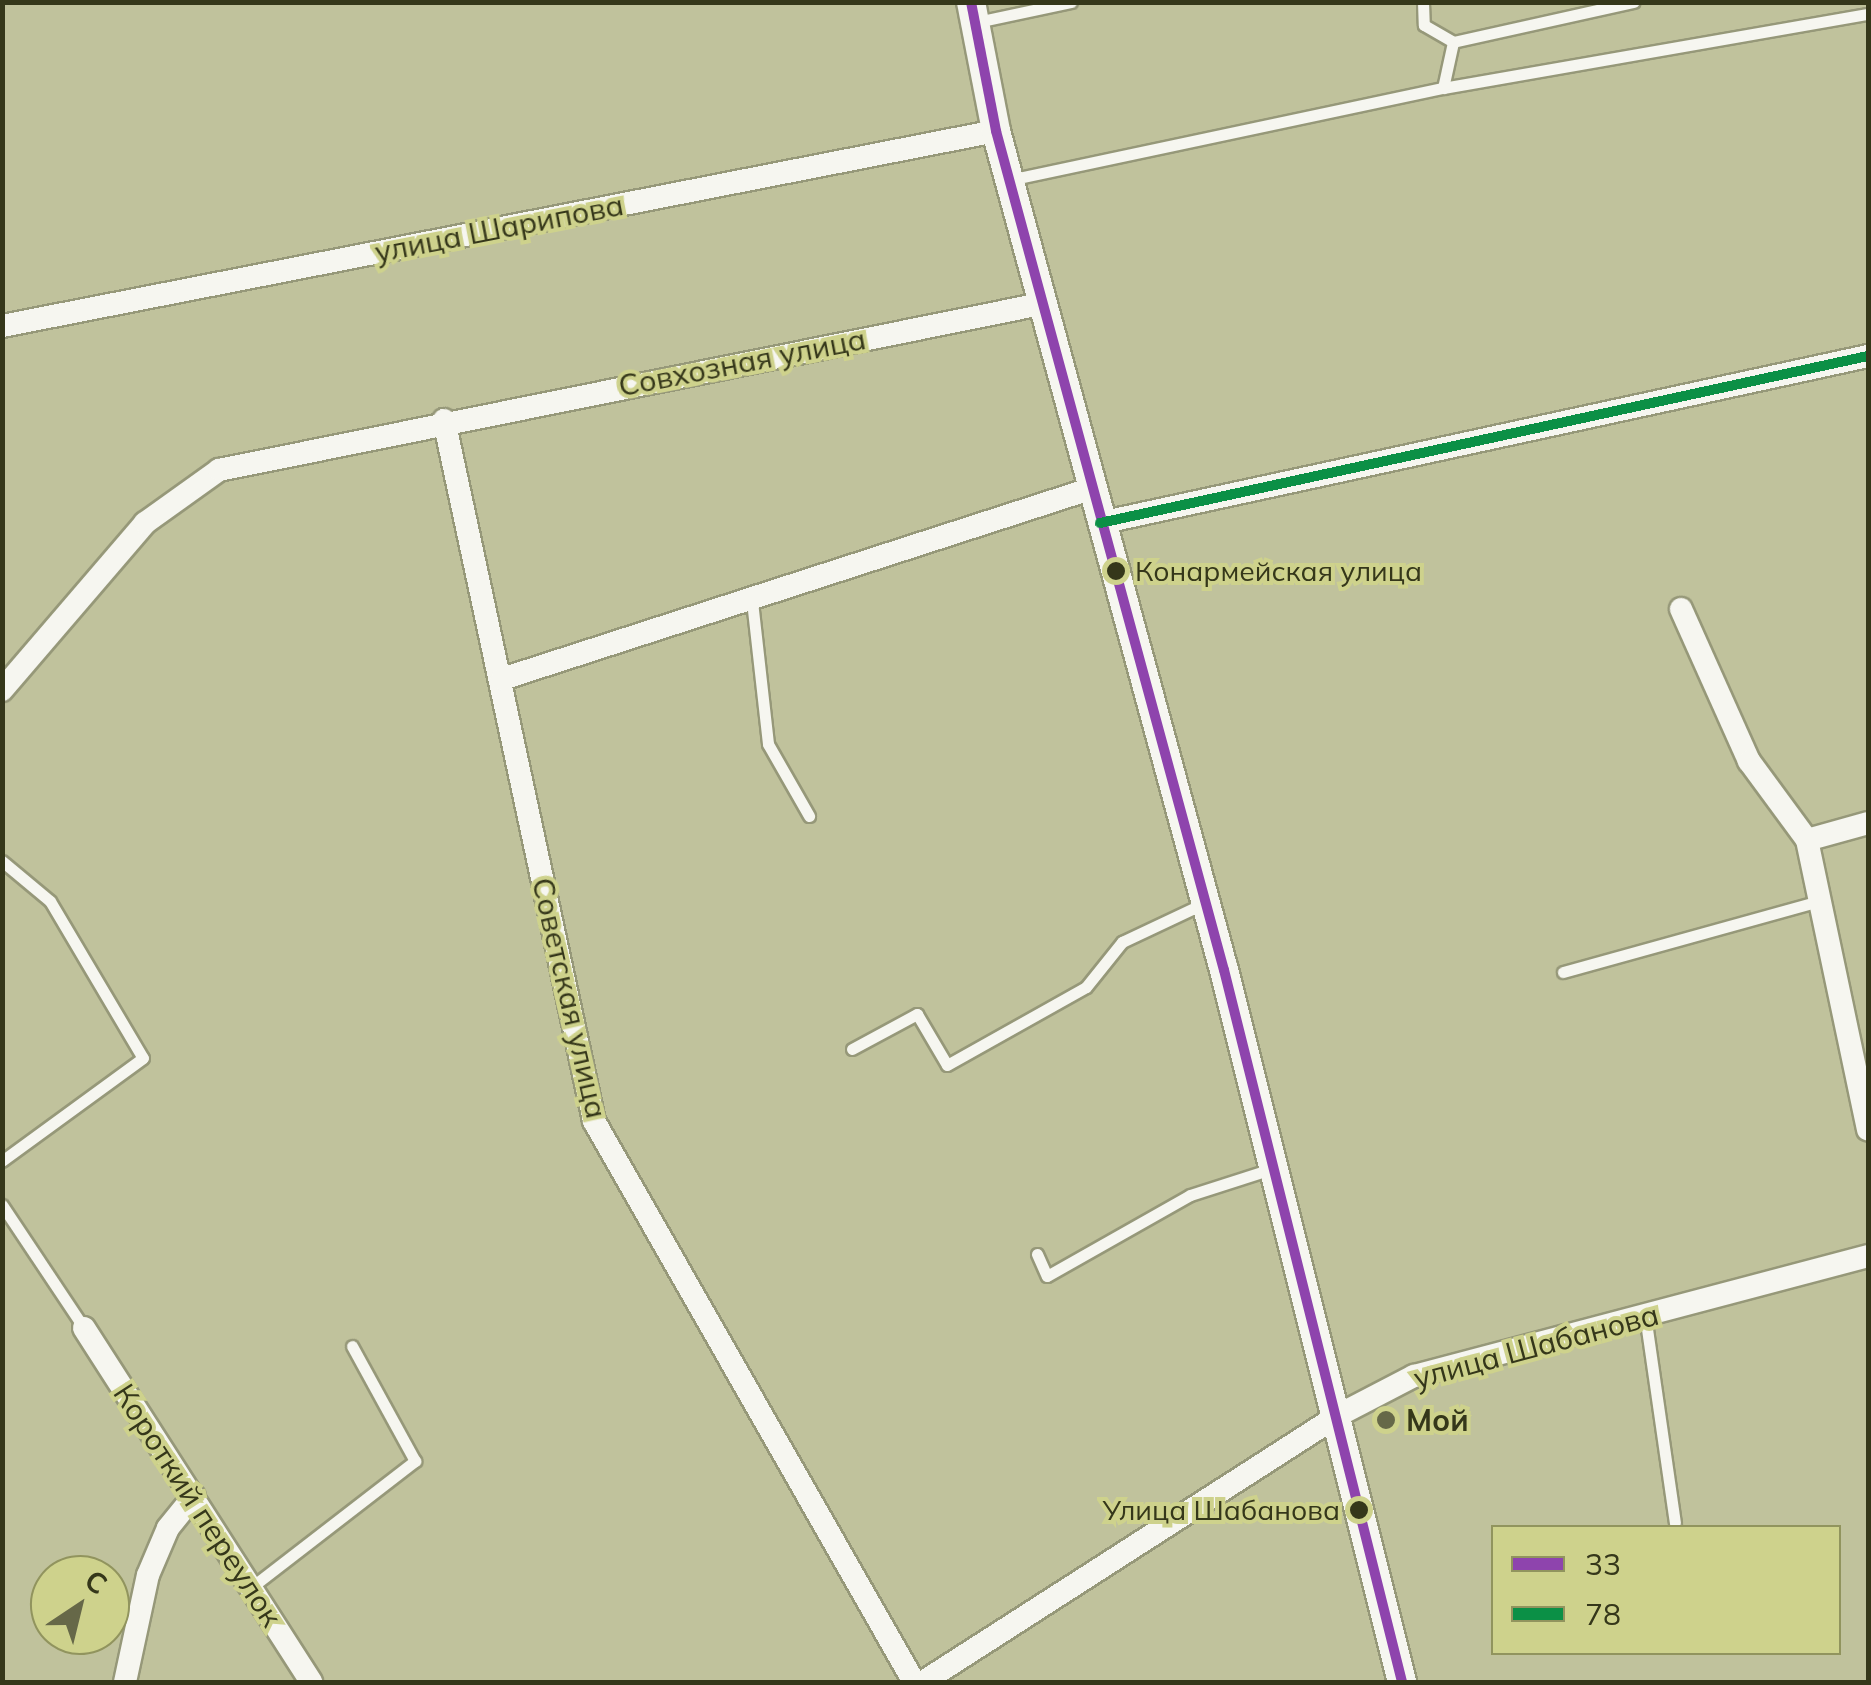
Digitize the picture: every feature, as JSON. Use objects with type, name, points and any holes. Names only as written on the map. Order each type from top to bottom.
[{"type":"street","points":[[973,12],[996,131],[1040,304],[1205,904],[1402,1682]]},
{"type":"street","name":"улица Шарипова","points":[[2,326],[996,131]]},
{"type":"street","name":"Совхозная улица","points":[[444,420],[1040,304]]},
{"type":"street","points":[[1100,522],[1868,356]]},
{"type":"street","points":[[2,690],[145,524],[219,470],[444,420]]},
{"type":"street","name":"Советская улица","points":[[444,420],[594,1121],[914,1682]]},
{"type":"street","points":[[502,680],[1090,489]]},
{"type":"street","points":[[1681,609],[1750,760],[1807,840],[1868,1130]]},
{"type":"street","points":[[1807,840],[1868,823]]},
{"type":"street","name":"улица Шабанова","points":[[922,1682],[1337,1416],[1414,1376],[1868,1256]]},
{"type":"street","name":"Короткий переулок","points":[[84,1328],[311,1682]]},
{"type":"street","points":[[125,1682],[148,1575],[168,1528],[194,1496]]},
{"type":"lane","points":[[973,12],[1071,2]]},
{"type":"lane","points":[[1423,2],[1424,26],[1453,42],[1634,2]]},
{"type":"lane","points":[[1009,180],[1443,88],[1868,14]]},
{"type":"lane","points":[[1443,88],[1453,42]]},
{"type":"lane","points":[[752,601],[768,744],[809,816]]},
{"type":"lane","points":[[2,861],[50,901],[143,1058],[2,1161]]},
{"type":"lane","points":[[1563,972],[1821,900]]},
{"type":"lane","points":[[852,1049],[917,1014],[947,1065],[1086,987],[1122,942],[1205,904]]},
{"type":"lane","points":[[1037,1254],[1047,1276],[1190,1195],[1274,1168]]},
{"type":"lane","points":[[2,1204],[84,1328]]},
{"type":"lane","points":[[1646,1315],[1676,1523]]},
{"type":"lane","points":[[253,1586],[415,1461],[352,1346]]},
{"type":"transit line","name":"33","points":[[971,2],[996,131],[1224,970],[1402,1682]]},
{"type":"transit line","name":"78","points":[[1100,523],[1868,356]]},
{"type":"place","name":"Конармейская улица","points":[[1116,571]]},
{"type":"place","name":"Мой","points":[[1386,1420]]},
{"type":"place","name":"Улица Шабанова","points":[[1359,1510]]}]
